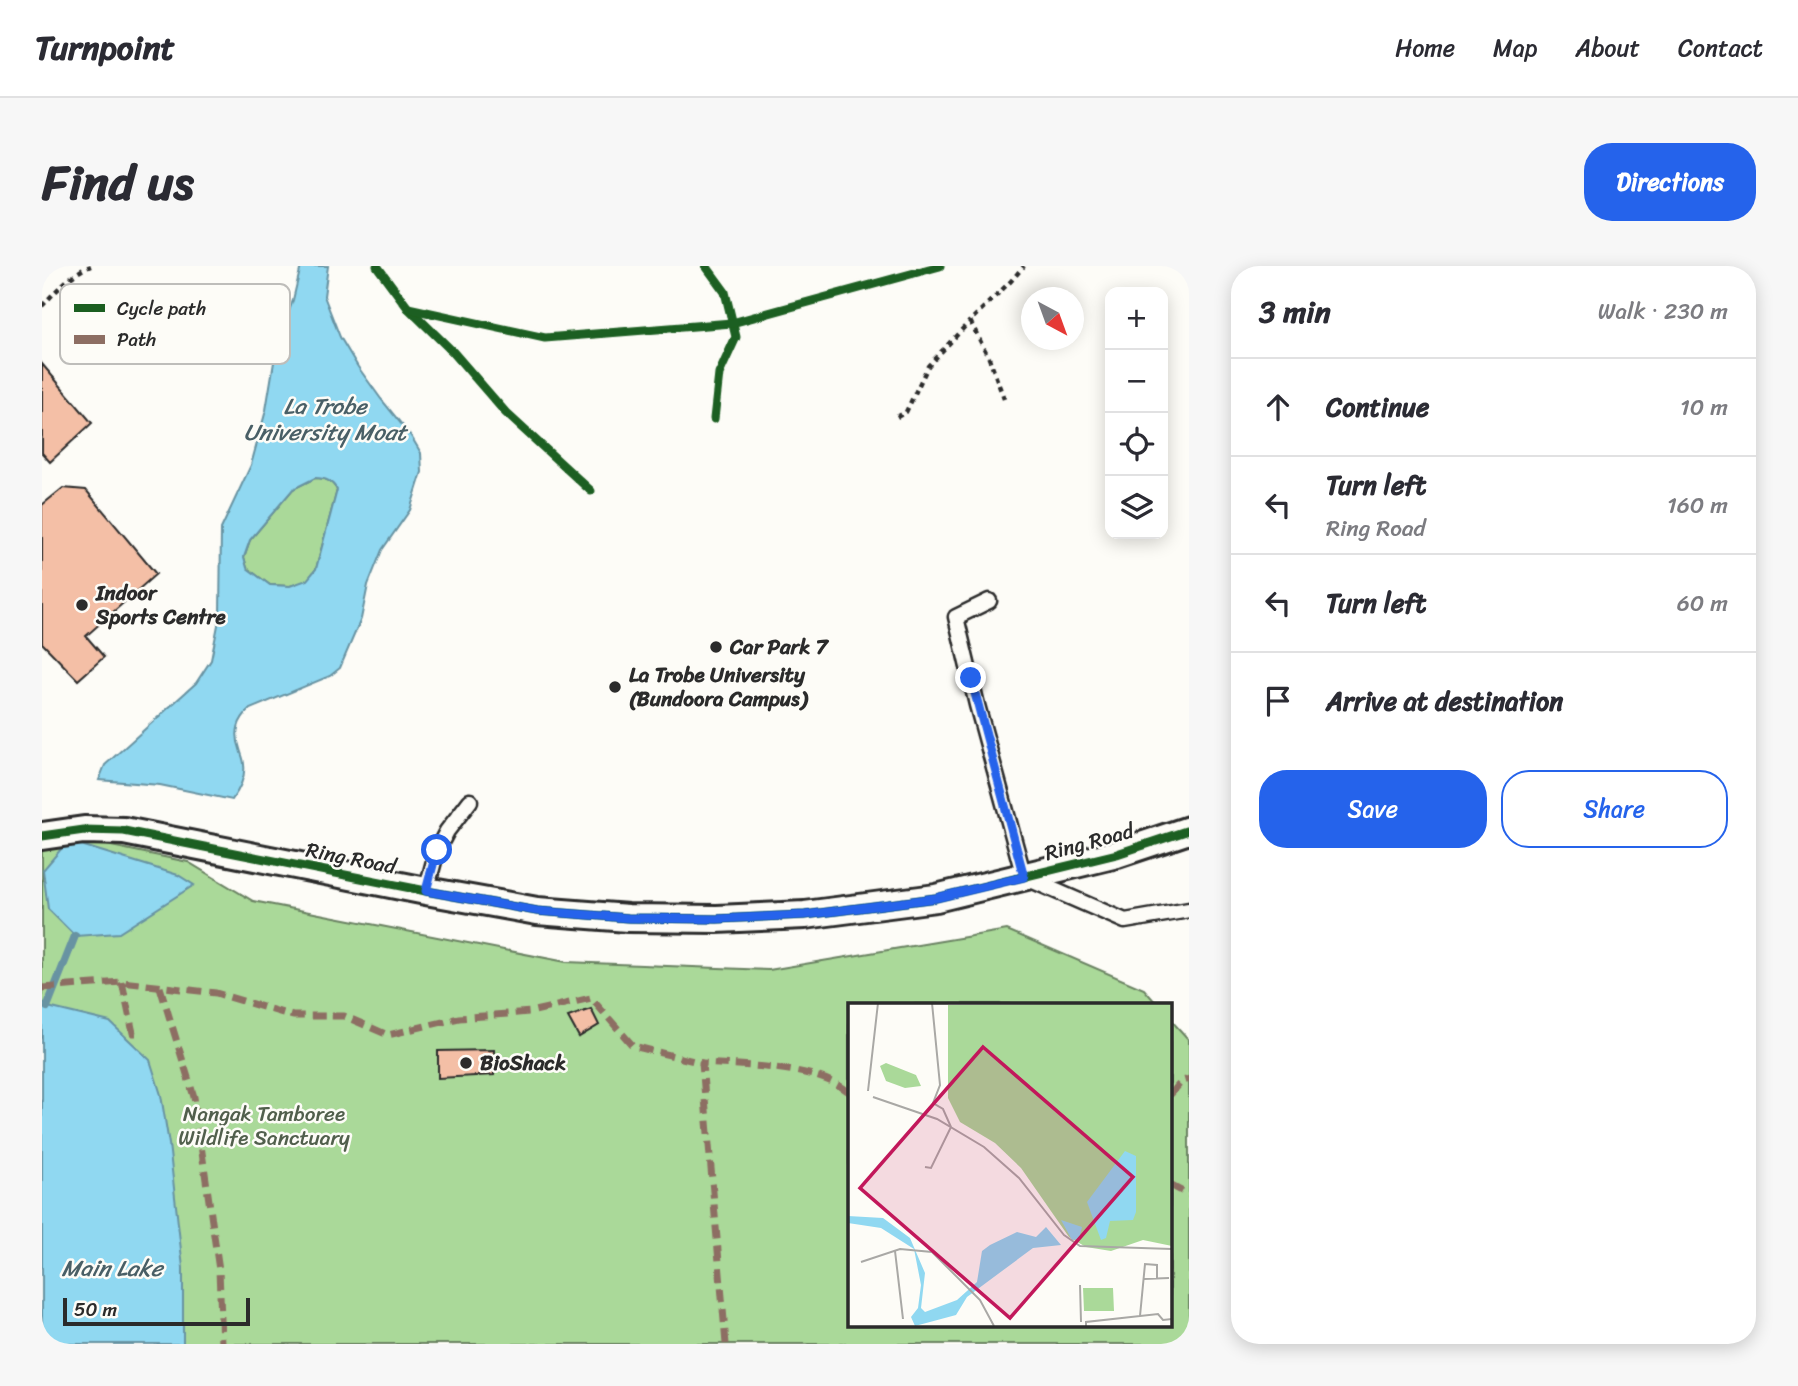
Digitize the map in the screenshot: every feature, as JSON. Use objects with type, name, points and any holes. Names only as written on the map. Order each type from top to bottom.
[{"type":"street","name":"Ring Road","points":[[42,836],[84,830],[124,831],[537,911],[628,918],[717,919],[805,915],[936,898],[1117,854],[1189,830]]},
{"type":"lane","points":[[989,601],[956,617],[1024,877],[1125,921],[1189,910]]},
{"type":"lane","points":[[426,891],[437,850],[447,831],[470,801]]},
{"type":"path","points":[[64,284],[81,270],[91,266]]},
{"type":"path","points":[[897,417],[906,412],[928,366],[1024,266]]},
{"type":"path","points":[[42,306],[60,287]]},
{"type":"path","points":[[970,321],[989,358],[1004,399]]},
{"type":"green space","points":[[315,478],[328,481],[337,490],[316,569],[307,581],[290,586],[270,585],[247,568],[244,557],[250,540],[293,489]]},
{"type":"green space","name":"Nangak Tamboree Wildlife Sanctuary","points":[[42,842],[97,843],[188,862],[253,901],[566,962],[769,970],[1007,930],[1144,989],[1156,1003],[848,1003],[848,1326],[1171,1326],[1171,1020],[1189,1040],[1189,1344],[42,1344]]},
{"type":"water","name":"La Trobe University Moat","points":[[301,266],[328,266],[324,296],[340,337],[358,367],[421,453],[422,472],[410,510],[382,550],[368,585],[361,619],[340,668],[330,676],[250,709],[243,718],[237,737],[244,761],[244,775],[232,800],[160,785],[99,780],[105,765],[196,683],[211,660],[220,615],[221,529],[251,465],[266,410],[274,364],[290,364],[290,308]],"holes":[[[315,478],[325,479],[337,490],[316,569],[307,580],[290,586],[270,585],[247,568],[244,557],[250,540],[293,489]]]},
{"type":"water","points":[[68,841],[178,875],[194,885],[119,933],[75,936],[48,909],[43,870]]},
{"type":"water","name":"Main Lake","points":[[42,1001],[48,1007],[110,1022],[150,1060],[161,1095],[169,1144],[183,1268],[183,1344],[42,1344]]},
{"type":"building","points":[[42,364],[92,423],[50,462],[42,453]]},
{"type":"building","name":"Indoor Sports Centre","points":[[63,488],[86,490],[156,574],[86,636],[104,657],[78,680],[42,643],[42,505]]},
{"type":"building","points":[[591,1009],[599,1025],[579,1037],[568,1017]]},
{"type":"building","name":"BioShack","points":[[494,1050],[494,1075],[438,1078],[438,1051]]},
{"type":"waterway","points":[[47,1007],[75,936]]},
{"type":"marked path","points":[[122,982],[133,1033],[136,1033]]},
{"type":"marked path","points":[[42,988],[122,982],[216,993],[293,1016],[344,1016],[388,1035],[459,1018],[530,1012],[591,998],[633,1046],[702,1063]]},
{"type":"marked path","points":[[160,987],[194,1097],[219,1270],[222,1344]]},
{"type":"marked path","points":[[726,1344],[702,1063],[759,1066],[799,1072],[817,1076],[848,1091]]},
{"type":"marked path","points":[[1171,1094],[1182,1081],[1189,1079]]},
{"type":"marked path","points":[[1171,1186],[1189,1195]]},
{"type":"cycle path","points":[[377,266],[408,308],[453,352],[506,413],[591,491]]},
{"type":"cycle path","points":[[706,266],[725,292],[736,337],[719,374],[714,419]]},
{"type":"cycle path","points":[[408,308],[545,338],[732,323],[940,266]]},
{"type":"cycle path","points":[[42,836],[84,830],[124,831],[537,911],[628,918],[717,919],[805,915],[936,898],[1117,854],[1189,830]]},
{"type":"place","name":"Indoor Sports Centre","points":[[82,605]]},
{"type":"place","name":"Car Park 7","points":[[716,647]]},
{"type":"place","name":"La Trobe University (Bundoora Campus)","points":[[615,687]]},
{"type":"place","name":"BioShack","points":[[466,1063]]},
{"type":"route","points":[[437,850],[426,891],[537,911],[628,918],[717,919],[805,915],[936,898],[1024,877],[971,678]]}]
